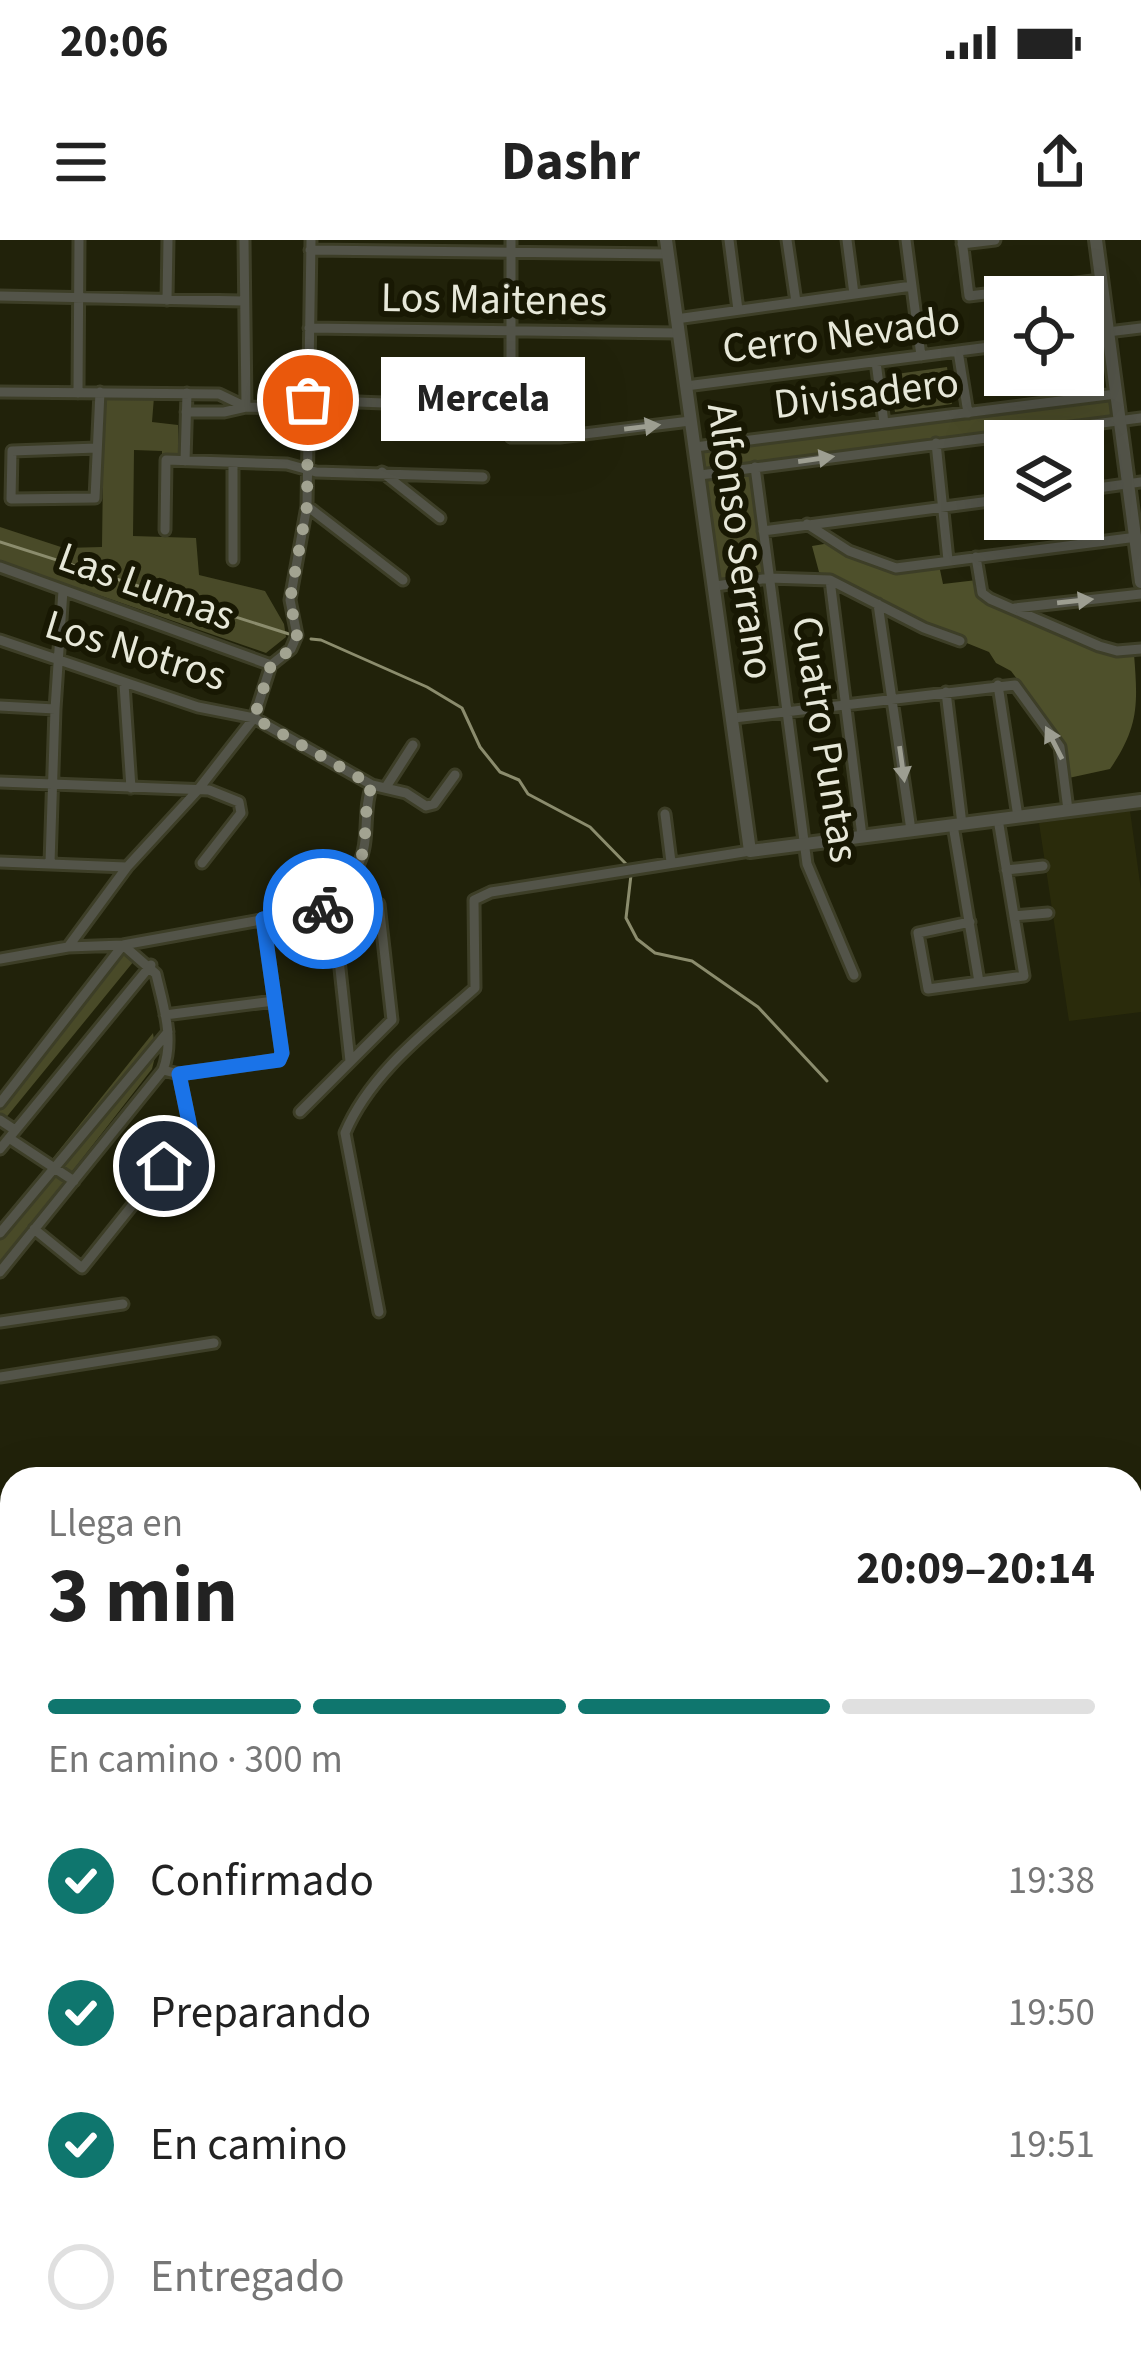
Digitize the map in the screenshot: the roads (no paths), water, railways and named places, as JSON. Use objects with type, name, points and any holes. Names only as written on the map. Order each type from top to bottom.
[{"type":"street","points":[[78,393],[79,240]]},
{"type":"street","points":[[167,300],[168,240]]},
{"type":"street","points":[[244,240],[246,407]]},
{"type":"street","points":[[511,240],[511,436],[560,437],[690,421]]},
{"type":"street","points":[[729,240],[738,310]]},
{"type":"street","points":[[787,240],[796,302]]},
{"type":"street","points":[[847,240],[854,294]]},
{"type":"street","points":[[906,240],[921,356]]},
{"type":"street","points":[[984,294],[969,296],[962,242],[995,240]]},
{"type":"street","points":[[1096,240],[1100,276]]},
{"type":"street","points":[[68,947],[127,867],[197,791],[254,718],[271,665],[291,649],[297,635],[290,600],[307,506],[310,245],[511,254],[667,247]]},
{"type":"street","name":"Alfonso Serrano","points":[[667,247],[750,851]]},
{"type":"street","name":"Los Maitenes","points":[[309,328],[677,326],[738,310],[912,286]]},
{"type":"street","points":[[0,296],[244,301]]},
{"type":"street","points":[[1104,302],[1120,421],[1134,483],[1141,581]]},
{"type":"street","points":[[1104,332],[1141,328]]},
{"type":"street","name":"Cerro Nevado","points":[[686,386],[984,348]]},
{"type":"street","points":[[958,351],[968,413]]},
{"type":"street","points":[[876,362],[884,423]]},
{"type":"street","points":[[560,387],[560,437]]},
{"type":"street","points":[[0,392],[219,394],[246,407]]},
{"type":"street","points":[[97,448],[12,451],[11,499],[95,498],[100,392]]},
{"type":"street","points":[[185,461],[187,393]]},
{"type":"street","name":"Divisadero","points":[[695,447],[1116,394]]},
{"type":"street","points":[[186,412],[308,404],[512,408]]},
{"type":"street","name":"Divisadero","points":[[700,475],[1141,418]]},
{"type":"street","points":[[936,443],[948,560]]},
{"type":"street","points":[[165,530],[166,460],[483,477]]},
{"type":"street","points":[[233,464],[233,560]]},
{"type":"street","name":"Cuatro Puntas","points":[[755,467],[807,864],[854,975]]},
{"type":"street","points":[[382,472],[440,518]]},
{"type":"street","points":[[1104,487],[1134,483]]},
{"type":"street","points":[[763,530],[984,502]]},
{"type":"street","points":[[307,506],[403,580]]},
{"type":"street","points":[[808,524],[849,551],[896,568],[1138,537]]},
{"type":"street","points":[[976,556],[982,593],[1099,646],[1141,650]]},
{"type":"street","name":"Las Lumas","points":[[0,567],[271,665]]},
{"type":"street","points":[[716,586],[769,578],[830,580],[960,641]]},
{"type":"street","points":[[830,580],[862,836]]},
{"type":"street","points":[[50,863],[63,590]]},
{"type":"street","points":[[1009,608],[1141,594]]},
{"type":"street","points":[[878,604],[910,830]]},
{"type":"street","name":"Los Notros","points":[[0,640],[198,707],[254,718],[372,785]]},
{"type":"street","points":[[124,684],[131,788]]},
{"type":"street","points":[[998,685],[1018,817]]},
{"type":"street","points":[[734,718],[1015,685],[1060,747],[1069,810]]},
{"type":"street","points":[[946,692],[957,824],[979,982]]},
{"type":"street","points":[[0,706],[55,709]]},
{"type":"street","points":[[386,787],[413,745]]},
{"type":"street","points":[[350,1061],[332,908],[335,889],[352,875],[362,857],[372,785],[428,807],[439,800],[455,775]]},
{"type":"street","points":[[0,782],[227,794],[242,808],[202,863]]},
{"type":"street","points":[[380,1312],[344,1132],[355,1108],[410,1046],[475,988],[474,900],[491,892],[634,867],[1141,802]]},
{"type":"street","points":[[664,814],[671,862]]},
{"type":"street","points":[[970,922],[918,933],[928,989],[1024,976],[998,819]]},
{"type":"street","points":[[0,862],[127,867]]},
{"type":"street","points":[[1006,870],[1043,866]]},
{"type":"street","points":[[0,959],[68,947],[123,945],[379,904],[392,1020],[300,1112]]},
{"type":"street","points":[[1014,916],[1048,913]]},
{"type":"street","points":[[164,1070],[179,1074],[279,1060],[282,1053],[263,919]]},
{"type":"street","points":[[0,1272],[164,1070],[168,1032],[151,965],[123,945]]},
{"type":"street","points":[[0,1103],[123,945]]},
{"type":"street","points":[[0,1149],[151,965]]},
{"type":"street","points":[[165,1015],[274,1001]]},
{"type":"street","points":[[0,1233],[168,1032]]},
{"type":"street","points":[[34,1229],[82,1268],[191,1132],[179,1074]]},
{"type":"street","points":[[0,1120],[52,1168],[74,1181]]},
{"type":"street","points":[[0,1322],[123,1304]]},
{"type":"street","points":[[0,1377],[214,1343]]},
{"type":"waterway","points":[[0,542],[289,634]]},
{"type":"waterway","points":[[311,639],[427,687],[462,708],[480,747],[500,772],[519,780],[528,794],[590,827],[628,866]]},
{"type":"waterway","points":[[631,875],[626,918],[637,939],[655,953],[692,961],[758,1007],[827,1081]]},
{"type":"place","name":"Mercela","points":[[308,400]]}]
